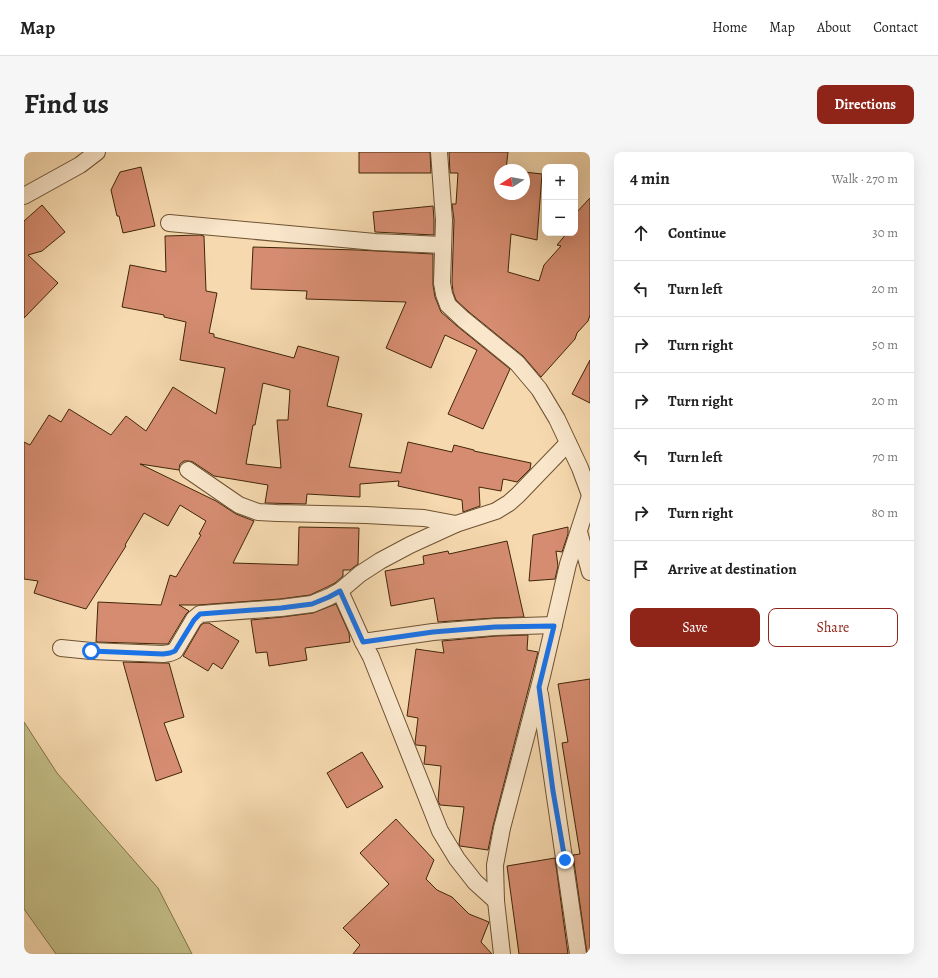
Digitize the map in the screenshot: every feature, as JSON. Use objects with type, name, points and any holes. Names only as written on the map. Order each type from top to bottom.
[{"type":"street","points":[[24,196],[80,165],[97,152]]},
{"type":"street","points":[[439,152],[444,220],[442,282],[448,305],[463,319],[517,362],[539,389],[557,419],[580,468],[590,496],[568,564],[539,687],[502,828],[495,865],[496,901],[502,954]]},
{"type":"street","points":[[169,223],[375,242],[443,245]]},
{"type":"street","points":[[61,648],[163,654],[170,653],[175,651],[194,620],[200,614],[281,608],[312,604],[340,591],[355,578],[380,561],[410,545],[456,524],[496,511],[509,503],[518,496],[568,443]]},
{"type":"street","points":[[188,470],[239,505],[258,512],[366,514],[424,518],[456,524]]},
{"type":"street","points":[[579,532],[590,572]]},
{"type":"street","points":[[340,591],[374,663],[440,831],[456,859],[475,882],[496,901]]},
{"type":"street","points":[[363,642],[433,632],[479,628],[554,626]]},
{"type":"street","points":[[539,687],[578,954]]},
{"type":"shaded area","points":[[24,722],[57,773],[158,888],[192,954],[56,954],[24,909]]},
{"type":"building","points":[[359,152],[430,152],[431,173],[359,173]]},
{"type":"building","points":[[449,152],[508,152],[507,164],[494,164],[494,200],[530,200],[530,173],[542,174],[537,240],[511,234],[508,272],[539,281],[544,265],[561,246],[557,245],[564,236],[578,236],[578,211],[590,198],[590,315],[588,321],[577,333],[575,339],[541,377],[523,356],[456,300],[452,282],[454,220],[452,204],[456,204],[458,173],[450,173]]},
{"type":"building","points":[[141,167],[155,226],[123,233],[119,216],[117,216],[111,190],[120,172]]},
{"type":"building","points":[[42,205],[65,232],[42,251],[28,255],[58,283],[24,318],[24,221]]},
{"type":"building","points":[[433,206],[434,235],[375,232],[373,212]]},
{"type":"building","points":[[165,236],[204,236],[206,291],[217,293],[209,333],[214,334],[214,337],[294,358],[298,346],[339,357],[327,406],[362,414],[349,467],[401,473],[408,442],[452,452],[454,445],[474,451],[531,463],[530,469],[517,482],[503,479],[501,491],[479,487],[480,506],[463,512],[462,500],[398,486],[399,481],[360,484],[360,497],[307,494],[306,504],[265,503],[268,485],[214,476],[193,462],[189,461],[184,461],[180,464],[179,470],[140,464],[216,501],[236,514],[254,521],[233,563],[298,565],[299,527],[359,528],[358,564],[350,570],[343,570],[343,576],[335,583],[310,595],[280,599],[179,605],[189,611],[168,644],[96,642],[98,602],[161,605],[170,575],[176,577],[201,535],[199,534],[206,521],[180,505],[168,526],[144,513],[125,545],[126,546],[86,609],[34,593],[38,581],[24,579],[24,442],[30,445],[49,415],[61,422],[69,409],[111,435],[126,416],[146,431],[173,387],[216,414],[225,368],[180,360],[186,322],[164,317],[164,315],[122,307],[130,265],[166,272]],"holes":[[[263,383],[290,390],[288,420],[277,420],[281,468],[246,464]]]},
{"type":"building","points":[[253,247],[433,254],[433,285],[435,297],[441,312],[510,369],[483,429],[448,414],[477,350],[445,335],[431,368],[386,348],[406,302],[306,299],[307,291],[251,289]]},
{"type":"building","points":[[590,360],[590,403],[572,394]]},
{"type":"building","points":[[568,527],[568,534],[562,552],[556,551],[558,566],[555,579],[529,581],[533,535]]},
{"type":"building","points":[[507,541],[524,617],[438,622],[434,598],[391,606],[385,571],[424,564],[423,556],[448,551],[449,554]]},
{"type":"building","points":[[336,604],[349,633],[350,642],[305,648],[307,660],[269,666],[267,652],[256,653],[251,620],[313,613]]},
{"type":"building","points":[[204,623],[209,623],[239,641],[222,669],[213,663],[208,671],[183,656],[201,625]]},
{"type":"building","points":[[528,635],[527,650],[538,652],[488,850],[460,846],[464,807],[440,805],[438,801],[441,766],[424,764],[426,746],[416,745],[415,743],[418,718],[407,716],[416,649],[444,653],[442,641],[496,636]]},
{"type":"building","points":[[123,662],[169,663],[184,717],[164,723],[182,772],[156,781]]},
{"type":"building","points":[[590,679],[590,954],[587,954],[573,855],[580,854],[562,743],[568,742],[558,684]]},
{"type":"building","points":[[362,752],[383,787],[347,808],[327,773]]},
{"type":"building","points":[[396,819],[434,860],[426,879],[437,890],[452,897],[469,914],[489,922],[481,942],[492,954],[353,954],[360,945],[343,928],[389,884],[360,853]]},
{"type":"building","points":[[555,858],[568,954],[519,954],[507,866]]},
{"type":"route","points":[[91,651],[170,653],[175,651],[194,620],[200,614],[281,608],[312,604],[340,591],[363,642],[433,632],[495,627],[554,626],[539,687],[553,791],[565,860]]}]
